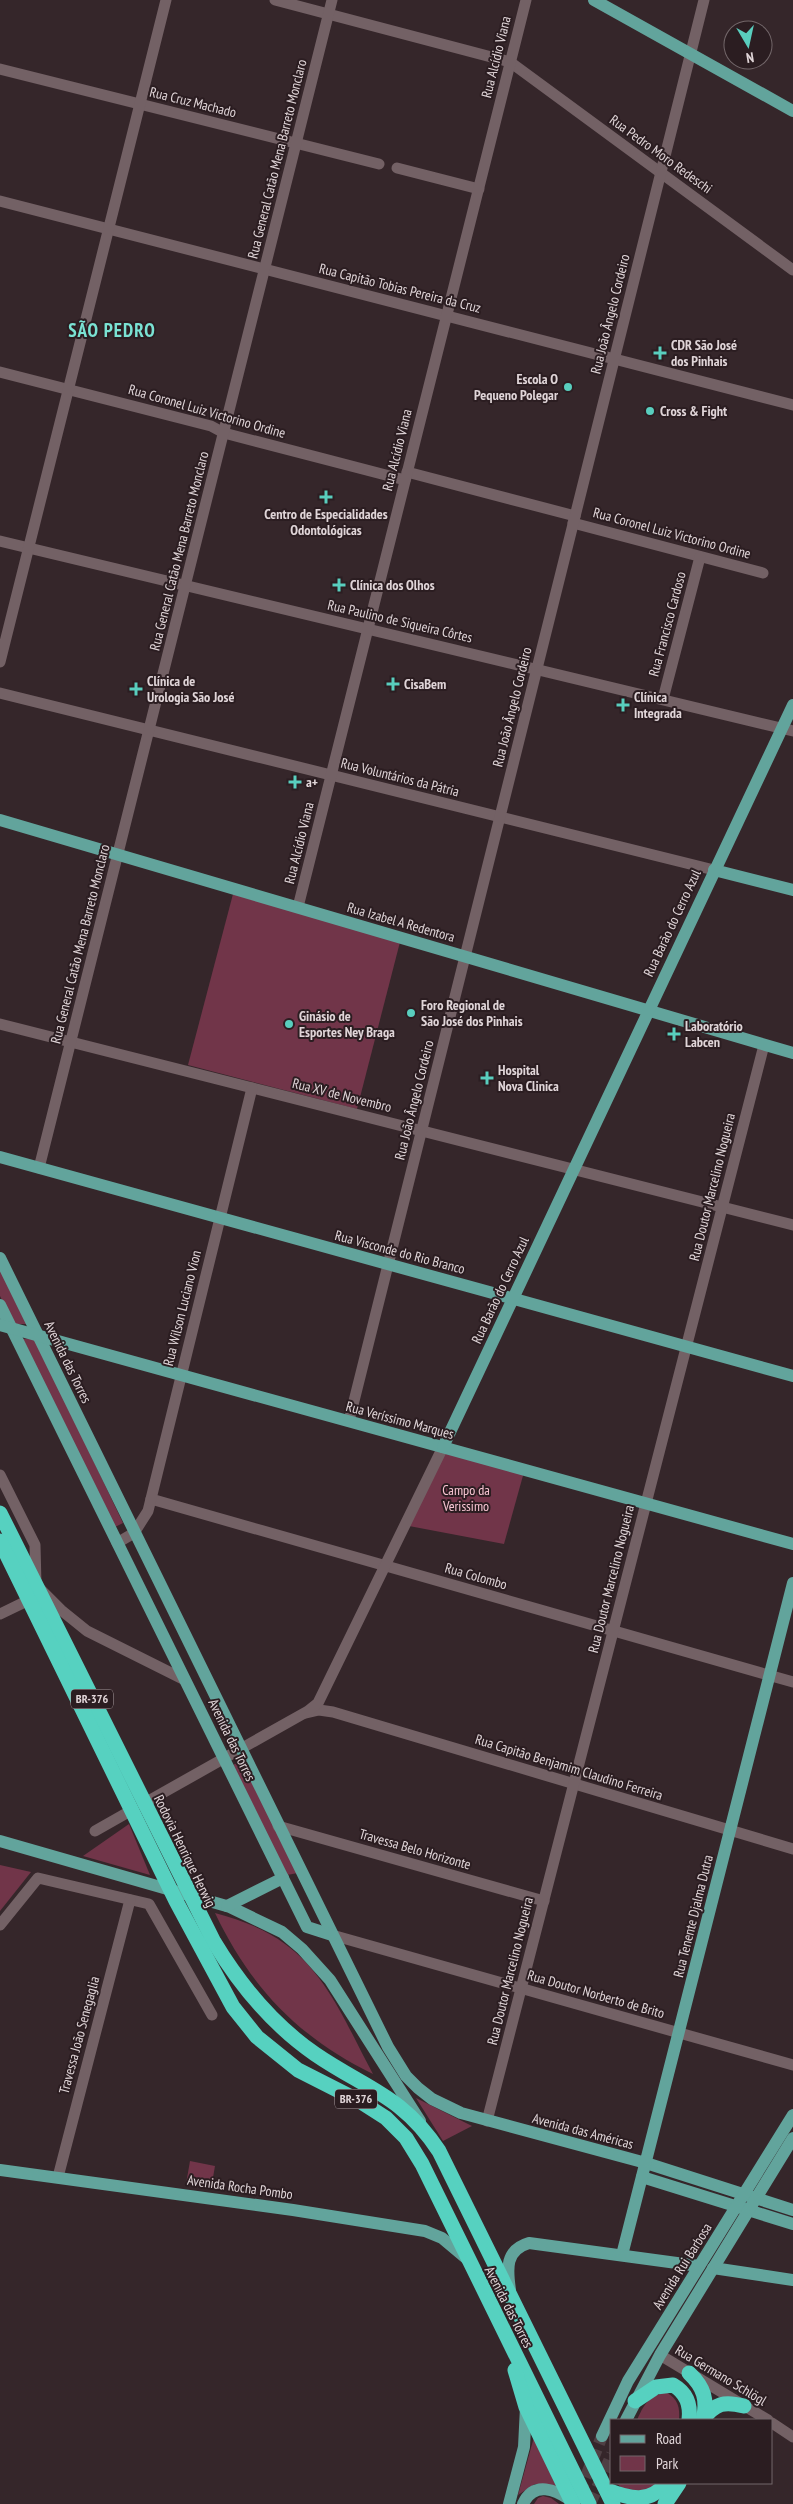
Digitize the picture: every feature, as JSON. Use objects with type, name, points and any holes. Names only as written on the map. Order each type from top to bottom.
[{"type":"highway","name":"Rodovia Henrique Herwig","points":[[0,1513],[36,1585],[138,1807],[166,1880],[233,2007],[257,2037],[298,2070],[368,2106],[396,2127]]},
{"type":"highway","name":"Rodovia Henrique Herwig","points":[[0,1542],[138,1807],[225,1962],[283,2029],[316,2055],[392,2100],[410,2114],[428,2133]]},
{"type":"highway","name":"Avenida das Torres","points":[[396,2127],[422,2164],[588,2504]]},
{"type":"highway","name":"Avenida das Torres","points":[[428,2133],[439,2151],[510,2292],[614,2504]]},
{"type":"highway","points":[[504,2330],[526,2407],[572,2503]]},
{"type":"highway","points":[[689,2373],[697,2380],[705,2394],[698,2419]]},
{"type":"highway","points":[[635,2401],[656,2387],[674,2385],[686,2396],[697,2419]]},
{"type":"highway","points":[[699,2419],[720,2403],[744,2406]]},
{"type":"highway","points":[[607,2490],[640,2501],[651,2498],[665,2484]]},
{"type":"highway","points":[[665,2504],[679,2484]]},
{"type":"main road","points":[[594,0],[793,111]]},
{"type":"main road","name":"Rua Barão do Cerro Azul","points":[[443,1447],[714,870],[788,729],[793,705]]},
{"type":"main road","name":"Rua Izabel A Redentora","points":[[0,820],[793,1053]]},
{"type":"main road","name":"Rua Voluntários da Pátria","points":[[714,870],[793,890]]},
{"type":"main road","name":"Rua Visconde do Rio Branco","points":[[0,1157],[793,1376]]},
{"type":"main road","name":"Avenida das Torres","points":[[0,1258],[388,2047]]},
{"type":"main road","name":"Avenida das Torres","points":[[0,1305],[6,1326],[117,1543],[307,1927],[332,1935]]},
{"type":"main road","name":"Rua Veríssimo Marques","points":[[6,1326],[793,1544]]},
{"type":"main road","name":"Rua Tenente Djalma Dutra","points":[[622,2255],[793,1583]]},
{"type":"main road","points":[[0,1841],[227,1906],[282,1932],[316,1963],[341,1995],[388,2047]]},
{"type":"main road","points":[[227,1906],[284,1882],[304,1877]]},
{"type":"main road","points":[[341,1995],[428,2133]]},
{"type":"main road","name":"Avenida das Américas","points":[[388,2047],[406,2076],[432,2099],[461,2113],[646,2163],[793,2210]]},
{"type":"main road","name":"Avenida Rui Barbosa","points":[[750,2196],[793,2116]]},
{"type":"main road","name":"Avenida Rui Barbosa","points":[[610,2419],[628,2381],[699,2266],[793,2138]]},
{"type":"main road","name":"Avenida Rocha Pombo","points":[[0,2170],[293,2210],[425,2231],[442,2238],[467,2259]]},
{"type":"main road","points":[[642,2177],[793,2224]]},
{"type":"main road","name":"Avenida Rui Barbosa","points":[[626,2419],[660,2355],[713,2268],[742,2208]]},
{"type":"main road","points":[[510,2292],[507,2267],[509,2258],[520,2246],[536,2243],[699,2266]]},
{"type":"main road","points":[[713,2268],[793,2280]]},
{"type":"main road","points":[[509,2504],[524,2447],[526,2407]]},
{"type":"main road","name":"Avenida Rui Barbosa","points":[[602,2436],[610,2419]]},
{"type":"main road","points":[[523,2504],[530,2494],[544,2488],[560,2493],[572,2503]]},
{"type":"street","points":[[0,662],[166,0]]},
{"type":"street","points":[[275,0],[510,62]]},
{"type":"street","name":"Rua General Catão Mena Barreto Monclaro","points":[[40,1168],[332,0]]},
{"type":"street","name":"Rua Alcídio Viana","points":[[298,907],[526,0]]},
{"type":"street","name":"Rua João Ângelo Cordeiro","points":[[349,1421],[704,0]]},
{"type":"street","name":"Rua Pedro Moro Redeschi","points":[[510,62],[793,270]]},
{"type":"street","name":"Rua Cruz Machado","points":[[0,68],[380,164]]},
{"type":"street","points":[[397,168],[478,189]]},
{"type":"street","name":"Rua Capitão Tobias Pereira da Cruz","points":[[0,201],[793,405]]},
{"type":"street","name":"Rua Coronel Luiz Victorino Ordine","points":[[0,372],[211,426],[224,433],[406,476],[574,520],[763,573]]},
{"type":"street","name":"Rua Paulino de Siqueira Côrtes","points":[[0,541],[788,729]]},
{"type":"street","name":"Rua Francisco Cardoso","points":[[663,699],[700,556]]},
{"type":"street","name":"Rua Voluntários da Pátria","points":[[0,693],[714,870]]},
{"type":"street","name":"Rua XV de Novembro","points":[[0,1024],[793,1225]]},
{"type":"street","name":"Rua Doutor Marcelino Nogueira","points":[[488,2121],[764,1045]]},
{"type":"street","name":"Rua Wilson Luciano Vion","points":[[134,1533],[146,1518],[151,1500],[252,1088]]},
{"type":"street","name":"Rua Barão do Cerro Azul","points":[[95,1831],[306,1713],[318,1703],[443,1447]]},
{"type":"street","points":[[0,1475],[35,1545],[36,1585],[61,1610],[87,1631],[185,1680]]},
{"type":"street","name":"Rua Colombo","points":[[151,1500],[793,1682]]},
{"type":"street","points":[[117,1543],[134,1533]]},
{"type":"street","points":[[0,1614],[29,1600]]},
{"type":"street","points":[[326,1688],[330,1704],[337,1713]]},
{"type":"street","name":"Rua Capitão Benjamim Claudino Ferreira","points":[[306,1713],[319,1710],[337,1713],[793,1849]]},
{"type":"street","name":"Travessa Belo Horizonte","points":[[278,1826],[544,1901]]},
{"type":"street","points":[[0,1925],[38,1878],[149,1904],[212,2015]]},
{"type":"street","name":"Travessa João Senegaglia","points":[[58,2177],[130,1900]]},
{"type":"street","name":"Rua Doutor Norberto de Brito","points":[[332,1935],[793,2065]]},
{"type":"street","name":"Rua Germano Schlögl","points":[[660,2355],[766,2419]]},
{"type":"street","name":"Rua Germano Schlögl","points":[[773,2424],[793,2437]]},
{"type":"green space","name":"Ginásio de Esportes Ney Braga","points":[[233,894],[400,942],[357,1109],[188,1065]]},
{"type":"green space","points":[[0,1267],[28,1324],[14,1324],[0,1296]]},
{"type":"green space","points":[[35,1338],[123,1523],[115,1527],[22,1339]]},
{"type":"green space","name":"Campo da Verissimo","points":[[444,1452],[524,1472],[504,1544],[409,1526]]},
{"type":"green space","points":[[243,1760],[298,1873],[287,1875],[231,1766]]},
{"type":"green space","points":[[129,1824],[150,1875],[83,1856]]},
{"type":"green space","points":[[0,1865],[31,1872],[0,1911]]},
{"type":"green space","points":[[215,1913],[243,1922],[277,1938],[314,1971],[336,2004],[373,2074],[346,2060],[322,2044],[279,2008],[244,1965]]},
{"type":"green space","points":[[416,2098],[472,2126],[443,2141]]},
{"type":"green space","points":[[190,2161],[215,2166],[211,2189],[186,2184]]},
{"type":"green space","points":[[666,2392],[673,2398],[679,2411],[679,2419],[638,2419],[647,2402],[655,2396]]},
{"type":"green space","points":[[534,2437],[558,2487],[535,2484],[518,2495]]},
{"type":"green space","points":[[617,2484],[656,2484],[649,2492],[628,2493]]},
{"type":"green space","points":[[543,2496],[551,2498],[559,2504],[534,2504],[538,2498]]},
{"type":"tunnel","points":[[579,2494],[602,2436]]},
{"type":"tunnel","points":[[590,2504],[610,2459]]},
{"type":"place","name":"CDR São José dos Pinhais","points":[[660,353]]},
{"type":"place","name":"Escola O Pequeno Polegar","points":[[568,387]]},
{"type":"place","name":"Cross & Fight","points":[[650,411]]},
{"type":"place","name":"Centro de Especialidades Odontológicas","points":[[326,497]]},
{"type":"place","name":"Clínica dos Olhos","points":[[339,585]]},
{"type":"place","name":"CisaBem","points":[[393,684]]},
{"type":"place","name":"Clínica de Urologia São José","points":[[136,689]]},
{"type":"place","name":"Clínica Integrada","points":[[623,705]]},
{"type":"place","name":"a+","points":[[295,782]]},
{"type":"place","name":"Foro Regional de São José dos Pinhais","points":[[411,1013]]},
{"type":"place","name":"Ginásio de Esportes Ney Braga","points":[[289,1024]]},
{"type":"place","name":"Laboratório Labcen","points":[[674,1034]]},
{"type":"place","name":"Hospital Nova Clinica","points":[[487,1078]]},
{"type":"district","name":"SÃO PEDRO","points":[[112,330]]}]
